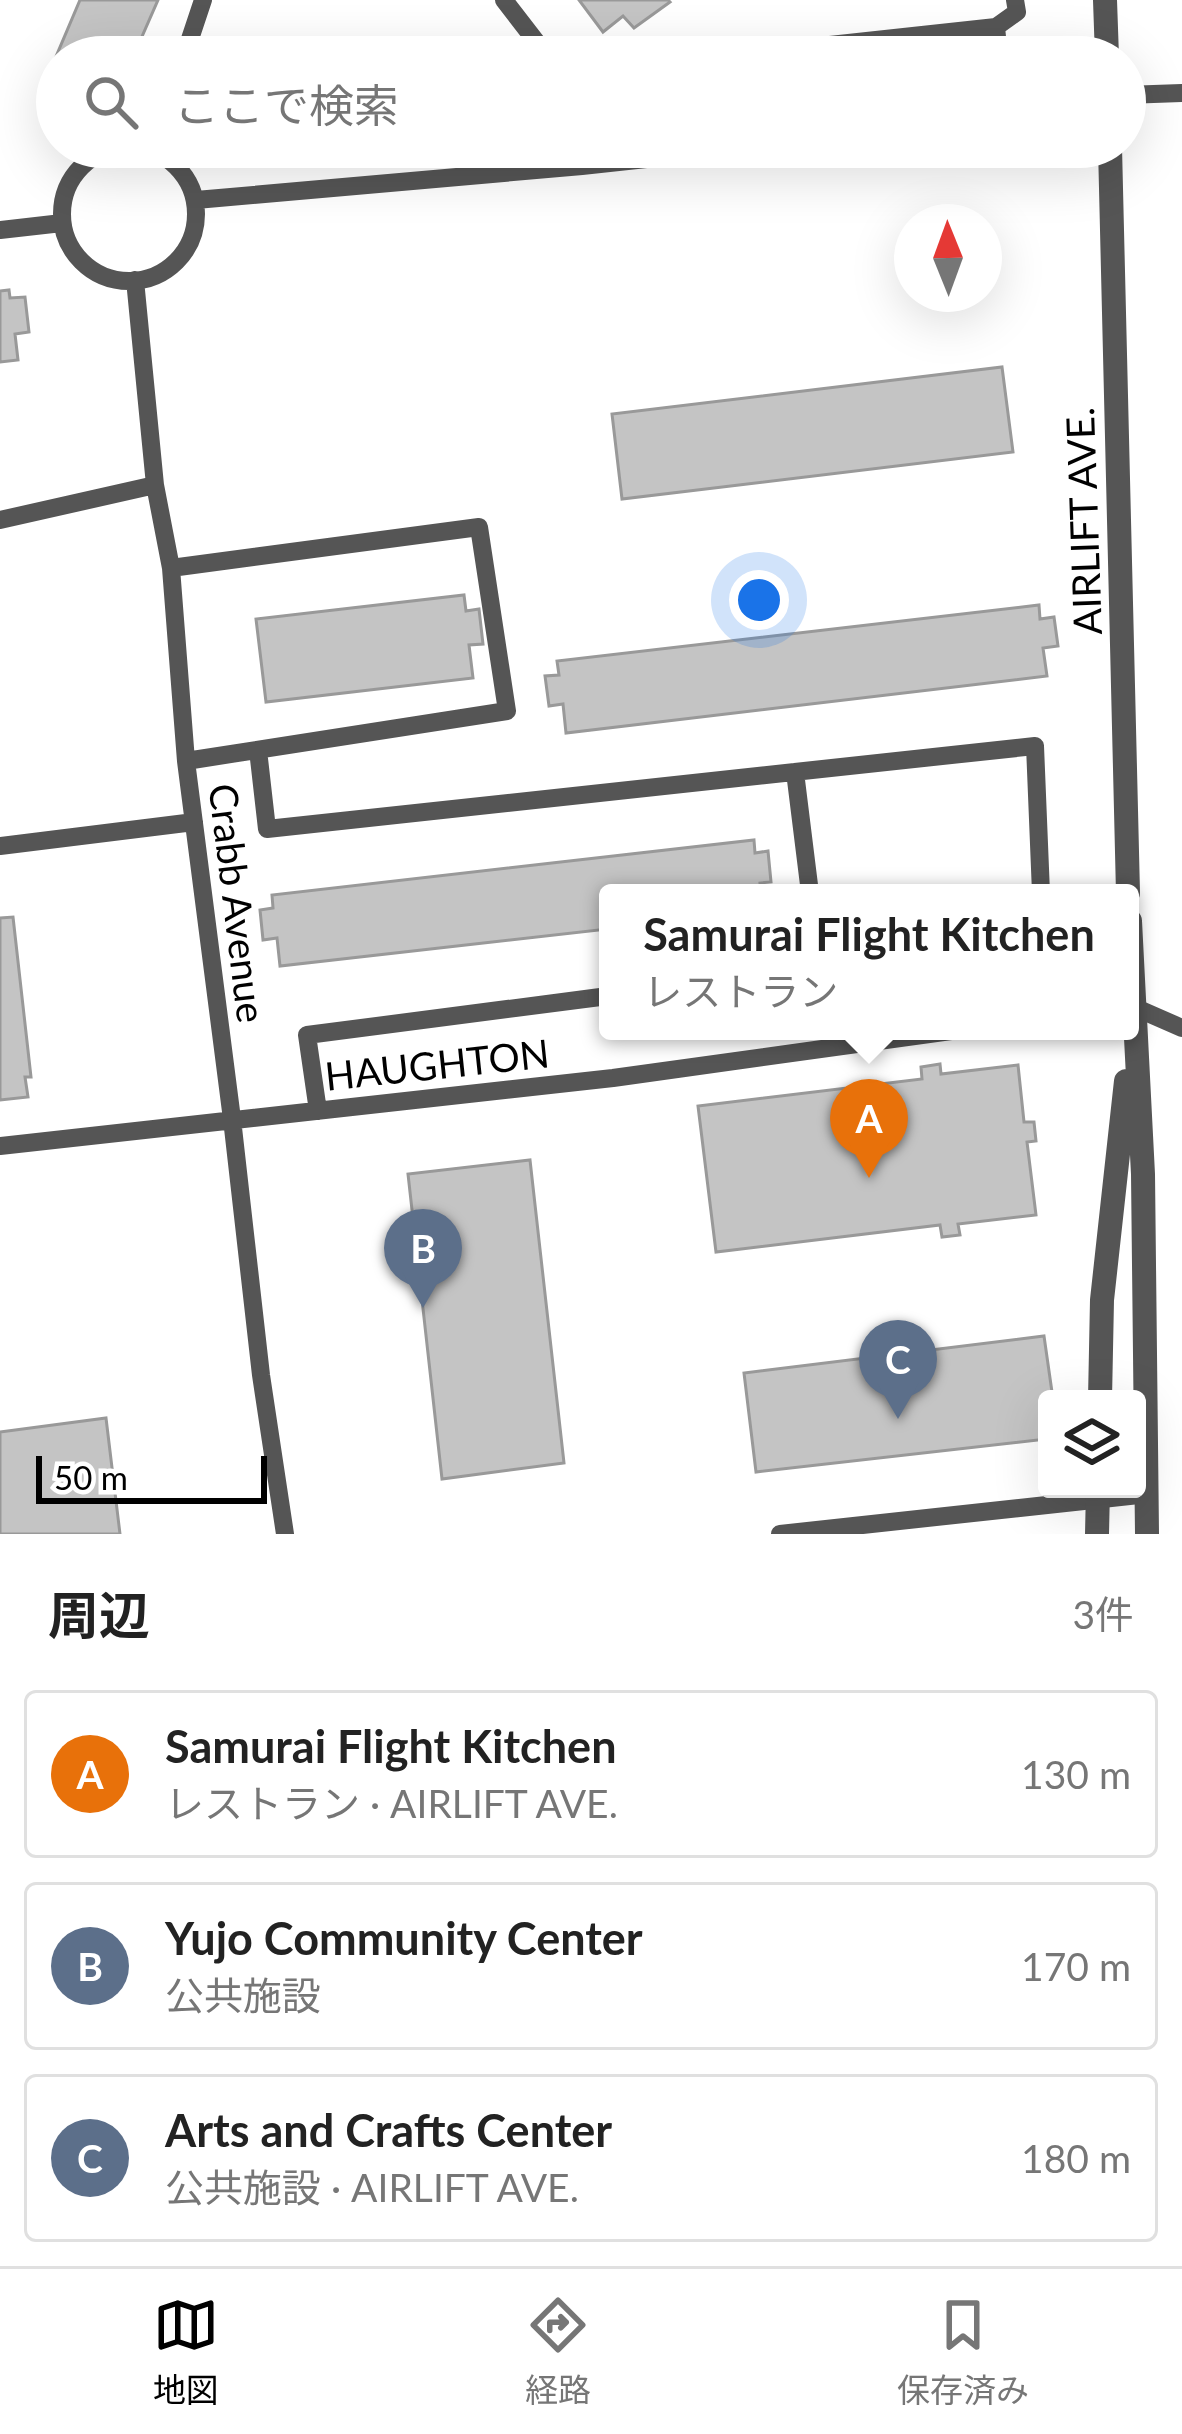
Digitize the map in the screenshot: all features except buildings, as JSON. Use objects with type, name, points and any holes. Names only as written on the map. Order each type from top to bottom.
[{"type":"street","points":[[1105,0],[1106,36]]},
{"type":"street","name":"AIRLIFT AVE.","points":[[1111,168],[1129,884]]},
{"type":"street","points":[[1100,1390],[1102,1300],[1129,1040]]},
{"type":"street","points":[[1134,1040],[1143,1174],[1148,1534]]},
{"type":"street","points":[[1097,1534],[1098,1498]]},
{"type":"lane","points":[[191,36],[203,0]]},
{"type":"lane","points":[[504,0],[532,36]]},
{"type":"lane","points":[[913,36],[996,27],[1017,12],[1015,0]]},
{"type":"lane","points":[[996,27],[997,36]]},
{"type":"lane","points":[[1146,94],[1182,93]]},
{"type":"lane","points":[[80,168],[63,202],[62,223],[69,242],[95,272],[135,280],[155,276],[173,265],[195,230],[196,200],[179,168]]},
{"type":"lane","points":[[196,200],[482,168]]},
{"type":"lane","points":[[0,230],[62,223]]},
{"type":"lane","name":"Crabb Avenue","points":[[135,280],[155,485],[171,568],[186,761],[261,1375],[285,1534]]},
{"type":"lane","points":[[0,520],[155,485]]},
{"type":"lane","points":[[171,568],[479,527],[507,711],[186,761]]},
{"type":"lane","points":[[258,750],[267,829],[1035,746],[1041,884]]},
{"type":"lane","points":[[795,772],[809,884]]},
{"type":"lane","points":[[0,846],[194,822]]},
{"type":"lane","points":[[318,1111],[307,1035],[599,997]]},
{"type":"lane","points":[[1139,1010],[1182,1028]]},
{"type":"lane","name":"HAUGHTON","points":[[0,1146],[614,1078],[822,1040]]},
{"type":"lane","points":[[780,1534],[1066,1498]]},
{"type":"place","name":"Samurai Flight Kitchen","points":[[869,1178]]},
{"type":"place","name":"Yujo Community Center","points":[[423,1308]]},
{"type":"place","name":"Arts and Crafts Center","points":[[898,1419]]}]
